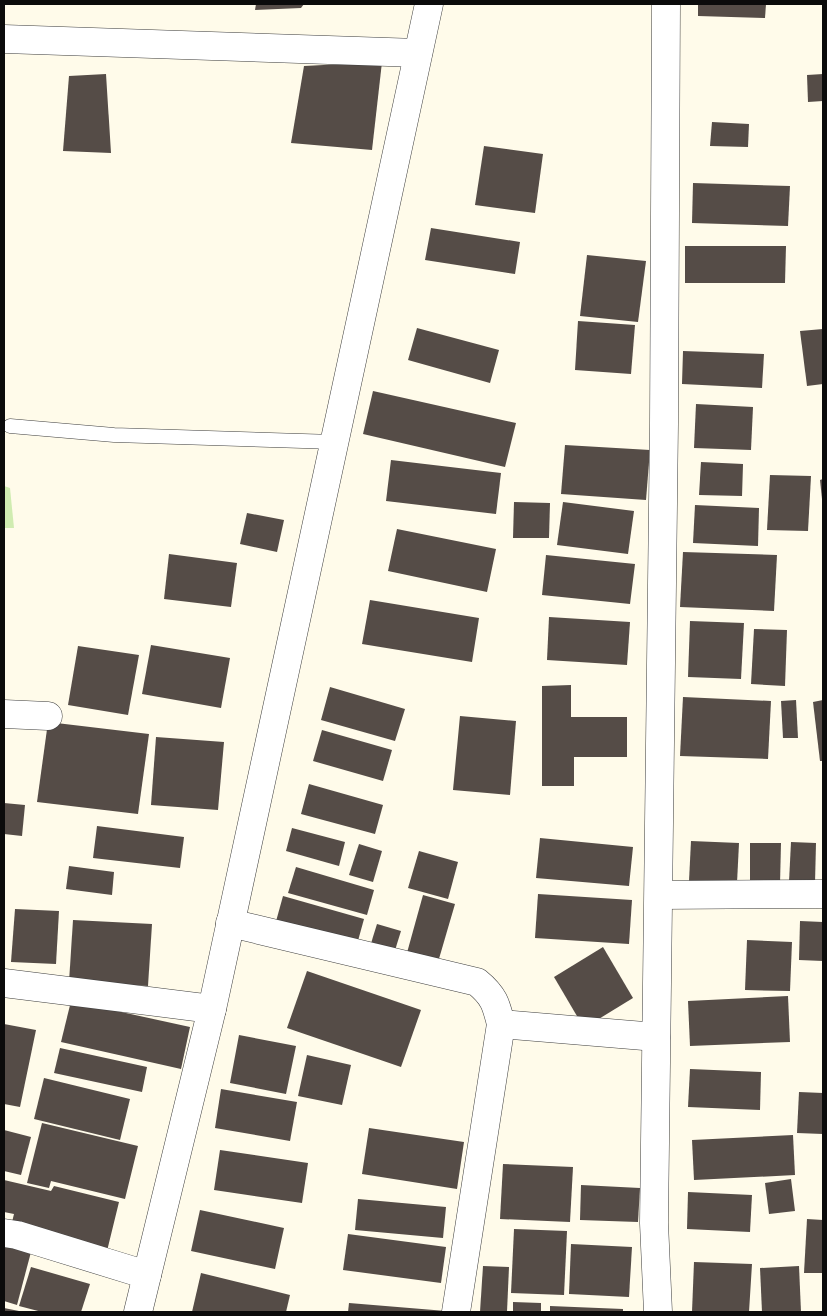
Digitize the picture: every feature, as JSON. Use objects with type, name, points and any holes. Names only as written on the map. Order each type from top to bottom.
[{"type":"street","points":[[138,1312],[212,1009],[429,4]]},
{"type":"street","points":[[658,1312],[654,1223],[659,895],[666,4]]},
{"type":"street","points":[[4,39],[418,53]]},
{"type":"street","points":[[4,714],[48,716]]},
{"type":"street","points":[[659,895],[823,894]]},
{"type":"street","points":[[230,924],[477,982],[487,990],[497,1004],[501,1024],[456,1312]]},
{"type":"street","points":[[4,983],[212,1009]]},
{"type":"street","points":[[501,1024],[656,1037]]},
{"type":"street","points":[[4,1233],[18,1235],[147,1275]]},
{"type":"lane","points":[[10,426],[114,435],[335,442]]},
{"type":"green space","points":[[4,486],[10,488],[14,528],[4,528]]},
{"type":"building","points":[[256,4],[304,4],[301,8],[255,10]]},
{"type":"building","points":[[698,4],[766,4],[765,18],[698,16]]},
{"type":"building","points":[[382,62],[372,150],[291,143],[304,66]]},
{"type":"building","points":[[106,74],[111,153],[63,151],[69,76]]},
{"type":"building","points":[[823,74],[823,101],[808,102],[807,75]]},
{"type":"building","points":[[712,122],[749,124],[748,147],[710,146]]},
{"type":"building","points":[[484,146],[543,154],[535,213],[475,205]]},
{"type":"building","points":[[693,183],[790,186],[788,226],[692,223]]},
{"type":"building","points":[[431,228],[520,242],[515,274],[425,260]]},
{"type":"building","points":[[685,246],[786,246],[785,283],[685,283]]},
{"type":"building","points":[[587,255],[646,261],[638,322],[580,316]]},
{"type":"building","points":[[578,321],[635,325],[631,374],[575,370]]},
{"type":"building","points":[[417,328],[499,350],[490,383],[408,360]]},
{"type":"building","points":[[823,329],[823,384],[807,386],[800,331]]},
{"type":"building","points":[[683,351],[764,354],[762,388],[682,384]]},
{"type":"building","points":[[373,391],[516,423],[505,467],[363,434]]},
{"type":"building","points":[[696,404],[753,407],[751,450],[694,448]]},
{"type":"building","points":[[565,445],[650,450],[646,500],[561,494]]},
{"type":"building","points":[[391,460],[501,473],[496,514],[386,501]]},
{"type":"building","points":[[701,462],[743,464],[742,496],[699,495]]},
{"type":"building","points":[[770,475],[811,476],[808,531],[767,530]]},
{"type":"building","points":[[823,479],[823,499],[822,499],[820,480]]},
{"type":"building","points":[[514,502],[550,503],[549,538],[513,538]]},
{"type":"building","points":[[563,502],[634,511],[628,554],[557,545]]},
{"type":"building","points":[[695,505],[759,508],[758,546],[693,543]]},
{"type":"building","points":[[247,513],[284,520],[277,552],[240,544]]},
{"type":"building","points":[[397,529],[496,549],[487,592],[388,571]]},
{"type":"building","points":[[683,552],[777,555],[774,611],[680,607]]},
{"type":"building","points":[[169,554],[237,563],[231,607],[164,599]]},
{"type":"building","points":[[546,555],[635,564],[630,604],[542,595]]},
{"type":"building","points":[[370,600],[479,618],[472,662],[362,644]]},
{"type":"building","points":[[549,617],[630,622],[627,665],[547,660]]},
{"type":"building","points":[[690,621],[744,623],[741,679],[688,677]]},
{"type":"building","points":[[754,629],[787,630],[785,686],[751,684]]},
{"type":"building","points":[[151,645],[230,658],[221,708],[142,694]]},
{"type":"building","points":[[78,646],[139,655],[128,715],[68,705]]},
{"type":"building","points":[[571,685],[571,717],[627,717],[627,757],[574,757],[574,786],[542,786],[542,686]]},
{"type":"building","points":[[330,687],[405,709],[395,741],[321,720]]},
{"type":"building","points":[[683,697],[771,701],[768,759],[680,756]]},
{"type":"building","points":[[796,700],[798,738],[783,738],[781,701]]},
{"type":"building","points":[[823,700],[823,761],[820,761],[813,702]]},
{"type":"building","points":[[460,716],[516,721],[510,795],[453,790]]},
{"type":"building","points":[[48,722],[149,734],[138,814],[37,802]]},
{"type":"building","points":[[322,730],[392,750],[383,781],[313,761]]},
{"type":"building","points":[[156,737],[224,742],[218,810],[151,805]]},
{"type":"building","points":[[309,784],[383,805],[375,834],[301,814]]},
{"type":"building","points":[[4,803],[25,805],[22,836],[4,834]]},
{"type":"building","points":[[97,826],[184,837],[180,868],[93,858]]},
{"type":"building","points":[[292,828],[345,842],[339,866],[286,851]]},
{"type":"building","points":[[540,838],[633,847],[629,886],[536,878]]},
{"type":"building","points":[[691,841],[739,843],[737,883],[689,881]]},
{"type":"building","points":[[791,842],[816,843],[815,883],[789,882]]},
{"type":"building","points":[[750,843],[781,843],[780,884],[750,884]]},
{"type":"building","points":[[359,844],[382,851],[373,882],[349,875]]},
{"type":"building","points":[[419,851],[458,862],[448,899],[408,888]]},
{"type":"building","points":[[69,866],[114,872],[112,895],[66,889]]},
{"type":"building","points":[[296,867],[374,890],[367,915],[288,893]]},
{"type":"building","points":[[538,894],[632,900],[629,944],[535,938]]},
{"type":"building","points":[[423,895],[455,904],[436,969],[405,960]]},
{"type":"building","points":[[283,896],[364,919],[356,948],[275,925]]},
{"type":"building","points":[[15,909],[59,911],[56,964],[11,962]]},
{"type":"building","points":[[73,920],[152,924],[148,986],[69,982]]},
{"type":"building","points":[[800,921],[823,922],[823,961],[799,960]]},
{"type":"building","points":[[377,924],[401,931],[392,960],[368,953]]},
{"type":"building","points":[[747,940],[792,942],[790,991],[745,990]]},
{"type":"building","points":[[603,947],[633,998],[584,1028],[554,977]]},
{"type":"building","points":[[307,971],[421,1010],[401,1067],[287,1028]]},
{"type":"building","points":[[788,996],[790,1042],[690,1046],[688,1001]]},
{"type":"building","points":[[71,1001],[190,1027],[181,1069],[61,1042]]},
{"type":"building","points":[[4,1024],[36,1030],[20,1107],[4,1104]]},
{"type":"building","points":[[239,1035],[296,1046],[286,1094],[230,1083]]},
{"type":"building","points":[[60,1048],[147,1067],[142,1092],[54,1073]]},
{"type":"building","points":[[307,1055],[351,1065],[342,1105],[298,1096]]},
{"type":"building","points":[[690,1069],[761,1072],[760,1110],[688,1107]]},
{"type":"building","points":[[44,1078],[130,1099],[120,1140],[34,1119]]},
{"type":"building","points":[[221,1089],[297,1102],[290,1141],[215,1128]]},
{"type":"building","points":[[799,1092],[823,1093],[823,1134],[797,1133]]},
{"type":"building","points":[[42,1123],[138,1146],[125,1199],[51,1181],[49,1188],[27,1183]]},
{"type":"building","points":[[369,1128],[464,1142],[457,1189],[362,1174]]},
{"type":"building","points":[[4,1130],[31,1137],[21,1175],[4,1171]]},
{"type":"building","points":[[793,1135],[795,1175],[694,1180],[692,1140]]},
{"type":"building","points":[[220,1150],[308,1163],[302,1203],[214,1190]]},
{"type":"building","points":[[503,1164],[573,1167],[570,1222],[500,1219]]},
{"type":"building","points":[[791,1179],[795,1211],[769,1214],[765,1183]]},
{"type":"building","points":[[4,1180],[51,1191],[54,1186],[119,1202],[107,1251],[11,1226],[14,1214],[4,1212]]},
{"type":"building","points":[[581,1185],[640,1188],[638,1222],[580,1220]]},
{"type":"building","points":[[688,1192],[752,1195],[750,1232],[687,1229]]},
{"type":"building","points":[[358,1199],[446,1207],[443,1238],[355,1230]]},
{"type":"building","points":[[200,1210],[284,1228],[275,1269],[191,1251]]},
{"type":"building","points":[[807,1219],[823,1220],[822,1273],[804,1273]]},
{"type":"building","points":[[514,1229],[567,1231],[564,1295],[511,1293]]},
{"type":"building","points":[[348,1234],[446,1247],[441,1283],[343,1270]]},
{"type":"building","points":[[571,1244],[632,1247],[629,1297],[569,1294]]},
{"type":"building","points":[[4,1245],[31,1252],[17,1305],[4,1301]]},
{"type":"building","points":[[694,1262],[752,1264],[749,1312],[692,1312]]},
{"type":"building","points":[[483,1266],[509,1267],[507,1312],[480,1312]]},
{"type":"building","points":[[799,1266],[801,1312],[762,1312],[760,1268]]},
{"type":"building","points":[[31,1267],[90,1284],[81,1312],[42,1312],[19,1306]]},
{"type":"building","points":[[201,1273],[290,1295],[286,1312],[192,1312]]},
{"type":"building","points":[[513,1302],[541,1303],[541,1312],[513,1312]]},
{"type":"building","points":[[349,1303],[446,1311],[446,1312],[348,1312]]},
{"type":"building","points":[[550,1306],[623,1309],[623,1312],[550,1312]]},
{"type":"building","points":[[4,1308],[19,1311],[19,1312],[4,1312]]}]
